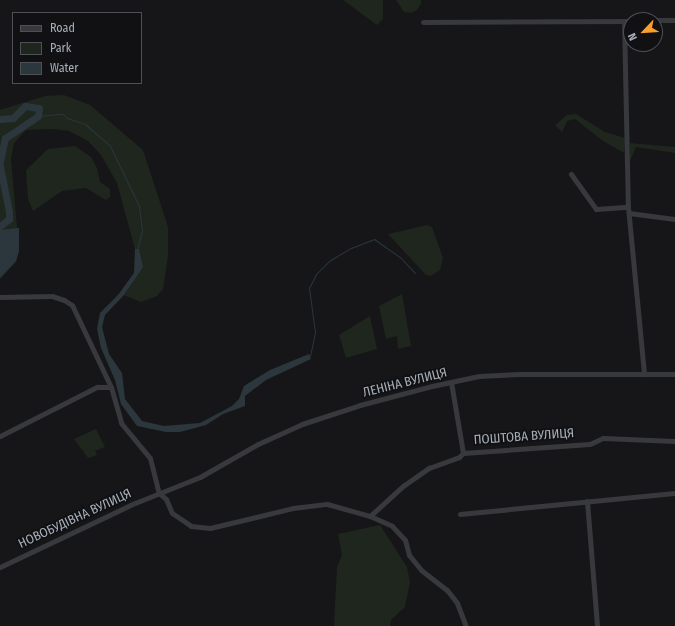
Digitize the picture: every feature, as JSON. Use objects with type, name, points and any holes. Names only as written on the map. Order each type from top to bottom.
[{"type":"street","points":[[663,20],[675,20]]},
{"type":"street","points":[[423,22],[623,21]]},
{"type":"street","points":[[625,52],[629,210],[644,374]]},
{"type":"street","points":[[571,174],[596,209],[629,210],[675,219]]},
{"type":"street","points":[[0,297],[52,296],[64,300],[72,305],[111,387],[121,423],[150,458],[160,493],[166,498],[172,513],[191,526],[210,528],[293,508],[326,504],[370,516],[392,526],[405,540],[409,556],[421,570],[447,590],[457,603],[466,626]]},
{"type":"street","name":"ЛЕНІНА ВУЛИЦЯ","points":[[160,493],[200,477],[258,444],[302,424],[451,382],[504,374],[675,374]]},
{"type":"street","points":[[451,382],[463,452]]},
{"type":"street","points":[[0,436],[97,387],[111,387]]},
{"type":"street","name":"ПОШТОВА ВУЛИЦЯ","points":[[370,516],[403,486],[429,468],[459,457],[463,452],[590,444],[603,438],[675,441]]},
{"type":"street","name":"НОВОБУДІВНА ВУЛИЦЯ","points":[[0,567],[160,493]]},
{"type":"street","points":[[460,514],[587,500],[675,493]]},
{"type":"street","points":[[587,500],[597,626]]},
{"type":"green space","points":[[343,0],[383,0],[383,19],[377,25]]},
{"type":"green space","points":[[396,0],[421,0],[421,3],[417,10],[411,13],[404,12]]},
{"type":"green space","points":[[64,95],[90,105],[143,150],[168,227],[168,256],[163,289],[157,296],[141,302],[124,295],[132,284],[139,249],[135,249],[117,183],[101,155],[88,141],[69,131],[54,129],[26,130],[14,143],[11,159],[19,251],[16,262],[0,279],[0,110],[45,96]]},
{"type":"green space","points":[[576,114],[605,132],[625,138],[624,153],[603,141],[575,119],[567,121],[562,132],[555,125],[567,115]]},
{"type":"green space","points":[[630,143],[675,147],[675,153],[636,147],[630,161]]},
{"type":"green space","points":[[75,146],[91,157],[97,168],[100,182],[110,189],[110,197],[106,200],[86,188],[62,191],[33,211],[28,199],[26,170],[48,149]]},
{"type":"green space","points":[[427,225],[432,227],[443,258],[440,270],[431,276],[426,275],[388,234]]},
{"type":"green space","points":[[402,294],[411,346],[398,349],[397,336],[386,339],[379,306]]},
{"type":"green space","points":[[370,316],[377,349],[346,358],[339,335]]},
{"type":"green space","points":[[96,429],[105,447],[95,451],[97,455],[88,458],[74,439]]},
{"type":"green space","points":[[380,525],[407,567],[410,582],[405,607],[391,620],[390,626],[334,626],[337,567],[342,555],[338,534]]},
{"type":"water","points":[[19,228],[19,251],[16,261],[0,278],[0,230]]},
{"type":"water","points":[[135,249],[139,249],[143,267],[124,295],[105,315],[102,327],[109,354],[122,373],[125,399],[142,421],[164,426],[200,423],[232,406],[239,399],[244,386],[270,370],[309,354],[311,359],[266,380],[245,396],[245,406],[223,414],[206,425],[180,432],[166,432],[137,426],[121,404],[115,380],[101,348],[97,329],[100,313],[118,295],[134,273]]},
{"type":"waterway","points":[[0,119],[13,118],[25,106],[39,108],[38,116],[5,138],[0,162]]},
{"type":"waterway","points":[[38,116],[63,114],[67,118],[85,124],[110,146],[139,206],[142,231],[137,250]]},
{"type":"waterway","points":[[0,166],[9,212],[9,219],[0,226]]},
{"type":"waterway","points":[[310,356],[315,332],[309,288],[316,274],[329,261],[351,248],[374,239],[400,257],[415,273]]}]
